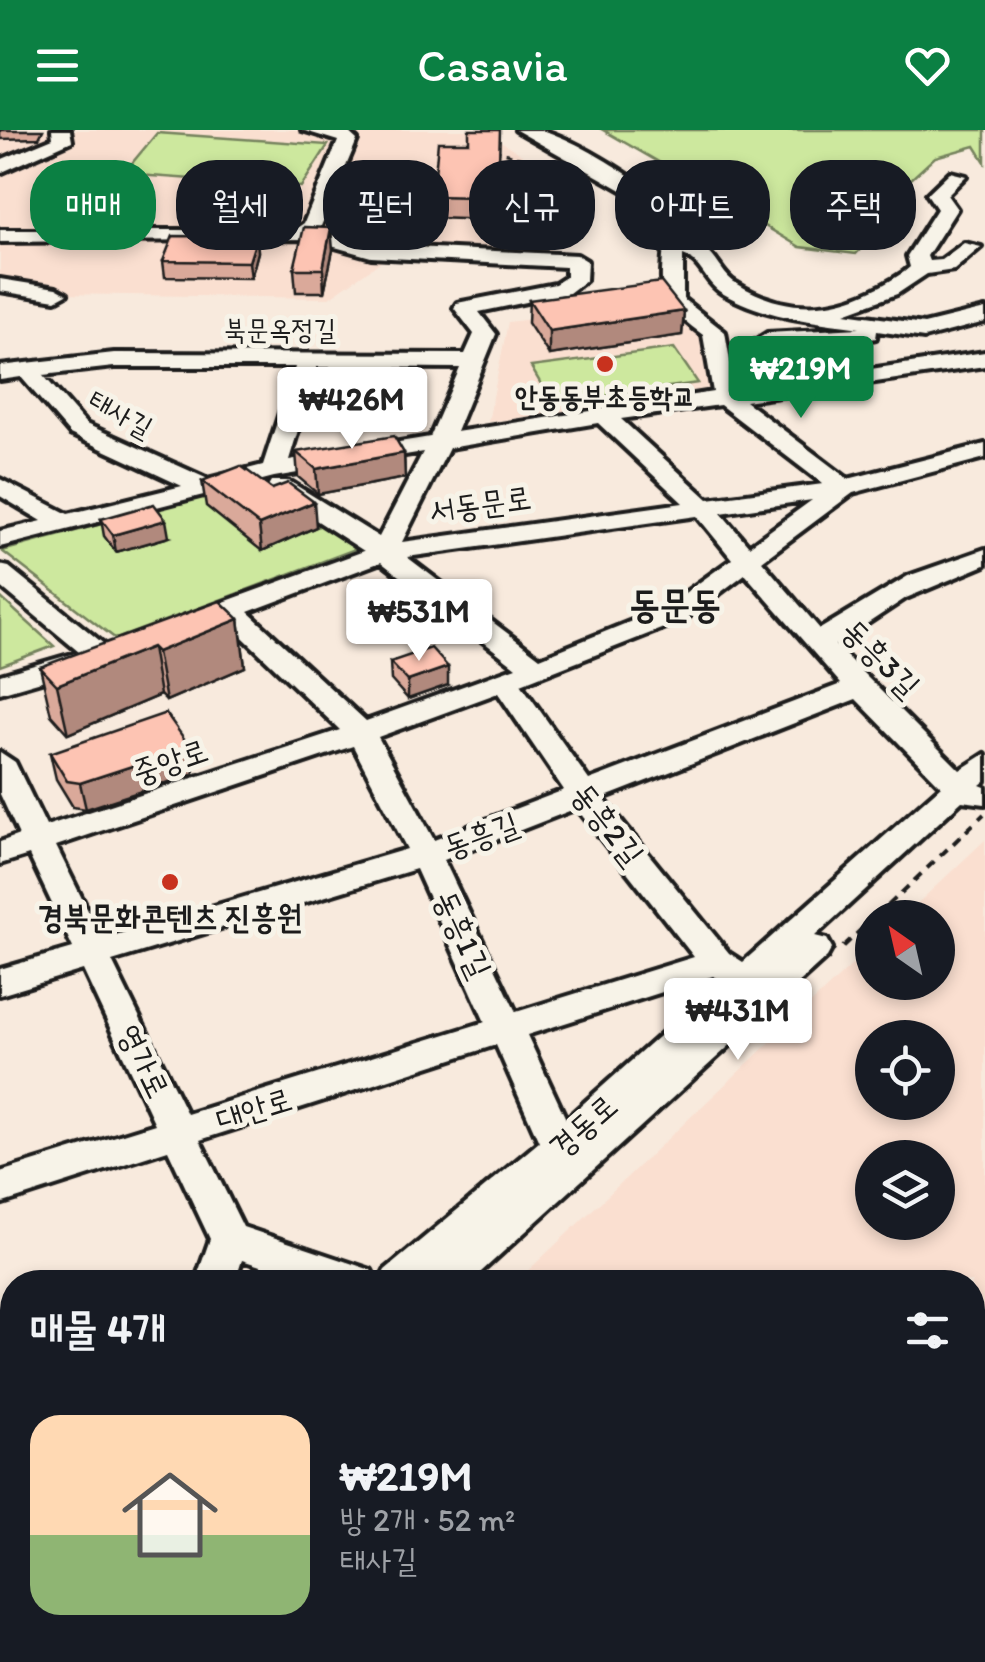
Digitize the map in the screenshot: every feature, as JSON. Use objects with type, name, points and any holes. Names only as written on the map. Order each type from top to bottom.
[{"type":"street","points":[[0,166],[63,141],[61,130]]},
{"type":"street","points":[[0,236],[285,238],[305,233],[313,226],[348,140],[340,133],[311,130]]},
{"type":"street","points":[[526,130],[615,177]]},
{"type":"street","points":[[921,268],[917,256],[947,210],[937,194],[957,176]]},
{"type":"street","points":[[305,233],[371,251],[577,261],[576,280],[562,289],[465,308],[485,334],[440,442],[384,552]]},
{"type":"street","points":[[819,315],[904,286],[921,268],[947,266],[971,247]]},
{"type":"street","points":[[674,250],[670,291],[674,302],[714,332],[725,397],[844,488]]},
{"type":"street","points":[[688,250],[700,254],[718,280],[775,309],[924,331],[985,317],[980,338],[985,351]]},
{"type":"street","points":[[0,285],[56,294]]},
{"type":"street","points":[[794,292],[856,300]]},
{"type":"street","points":[[767,340],[838,340],[892,325]]},
{"type":"street","points":[[268,472],[309,358]]},
{"type":"street","points":[[0,539],[268,472],[603,415],[985,359]]},
{"type":"street","name":"북문옥정길","points":[[0,373],[114,360],[473,361]]},
{"type":"street","name":"태사길","points":[[27,370],[78,429],[202,486]]},
{"type":"street","points":[[603,415],[704,509]]},
{"type":"street","name":"서동문로","points":[[156,636],[384,552],[844,488],[985,451]]},
{"type":"street","points":[[268,472],[384,552],[536,669]]},
{"type":"street","points":[[0,486],[63,522]]},
{"type":"street","name":"중앙로","points":[[0,853],[361,733],[674,614],[844,488]]},
{"type":"street","name":"동흥3길","points":[[704,509],[743,560],[818,644],[860,687],[978,790]]},
{"type":"street","points":[[818,644],[874,602],[924,576],[985,557]]},
{"type":"street","points":[[0,573],[109,652],[0,684]]},
{"type":"street","points":[[230,610],[361,733]]},
{"type":"street","name":"동흥2길","points":[[504,681],[585,796],[744,978]]},
{"type":"street","name":"동흥길","points":[[0,982],[426,855],[860,687]]},
{"type":"street","name":"동흥1길","points":[[361,733],[426,855],[507,1029]]},
{"type":"street","name":"영가로","points":[[0,762],[229,1239]]},
{"type":"street","name":"경동로","points":[[413,1270],[560,1146],[744,978],[978,790]]},
{"type":"street","name":"경동로","points":[[455,1270],[744,978]]},
{"type":"street","name":"대안로","points":[[0,1188],[507,1029],[744,978]]},
{"type":"street","points":[[507,1029],[560,1146]]},
{"type":"street","points":[[219,1270],[229,1239],[321,1270]]},
{"type":"path","points":[[491,149],[520,160]]},
{"type":"path","points":[[556,250],[577,261]]},
{"type":"path","points":[[889,900],[978,790]]},
{"type":"shaded area","points":[[0,130],[484,130],[530,160],[469,160],[469,250],[551,250],[550,254],[389,256],[329,298],[56,294],[0,285]]},
{"type":"shaded area","name":"안동동부초등학교","points":[[667,302],[706,336],[715,392],[488,422],[508,322]]},
{"type":"shaded area","points":[[985,840],[985,1270],[529,1270],[855,962],[855,1000],[955,1000],[955,900],[921,900]]},
{"type":"green space","points":[[603,130],[985,130],[985,162],[975,146],[935,157],[916,174],[916,160],[790,160],[790,241],[770,229],[770,160],[655,160]]},
{"type":"green space","points":[[157,133],[328,145],[303,184],[303,160],[176,160],[176,178],[156,176],[156,160],[135,160]]},
{"type":"green space","points":[[824,250],[860,250],[856,254]]},
{"type":"green space","points":[[674,348],[698,383],[552,403],[531,367]]},
{"type":"green space","points":[[252,483],[358,548],[116,639],[2,551]]},
{"type":"green space","points":[[0,597],[54,646],[0,666]]},
{"type":"building","points":[[469,130],[500,130],[499,160],[469,160],[469,197],[449,196],[449,160],[436,160],[438,142],[469,142]]},
{"type":"building","points":[[304,227],[323,228],[323,250],[327,250],[323,269],[294,269],[299,250],[303,250]]},
{"type":"building","points":[[173,236],[176,250],[253,250],[249,262],[163,261]]},
{"type":"building","points":[[661,282],[684,311],[549,331],[529,300]]},
{"type":"building","points":[[394,436],[404,453],[316,469],[296,452]]},
{"type":"building","points":[[241,466],[272,489],[288,483],[314,502],[259,525],[202,481]]},
{"type":"building","points":[[154,504],[166,520],[113,535],[101,519]]},
{"type":"building","points":[[220,601],[239,619],[157,652],[152,647],[57,685],[40,667]]},
{"type":"building","points":[[431,648],[448,667],[408,681],[390,662]]},
{"type":"building","points":[[166,713],[190,747],[80,783],[67,781],[50,753]]},
{"type":"place","name":"안동동부초등학교","points":[[605,364]]},
{"type":"place","name":"경북문화콘텐츠 진흥원","points":[[170,882]]},
{"type":"district","name":"동문동","points":[[675,604]]}]
